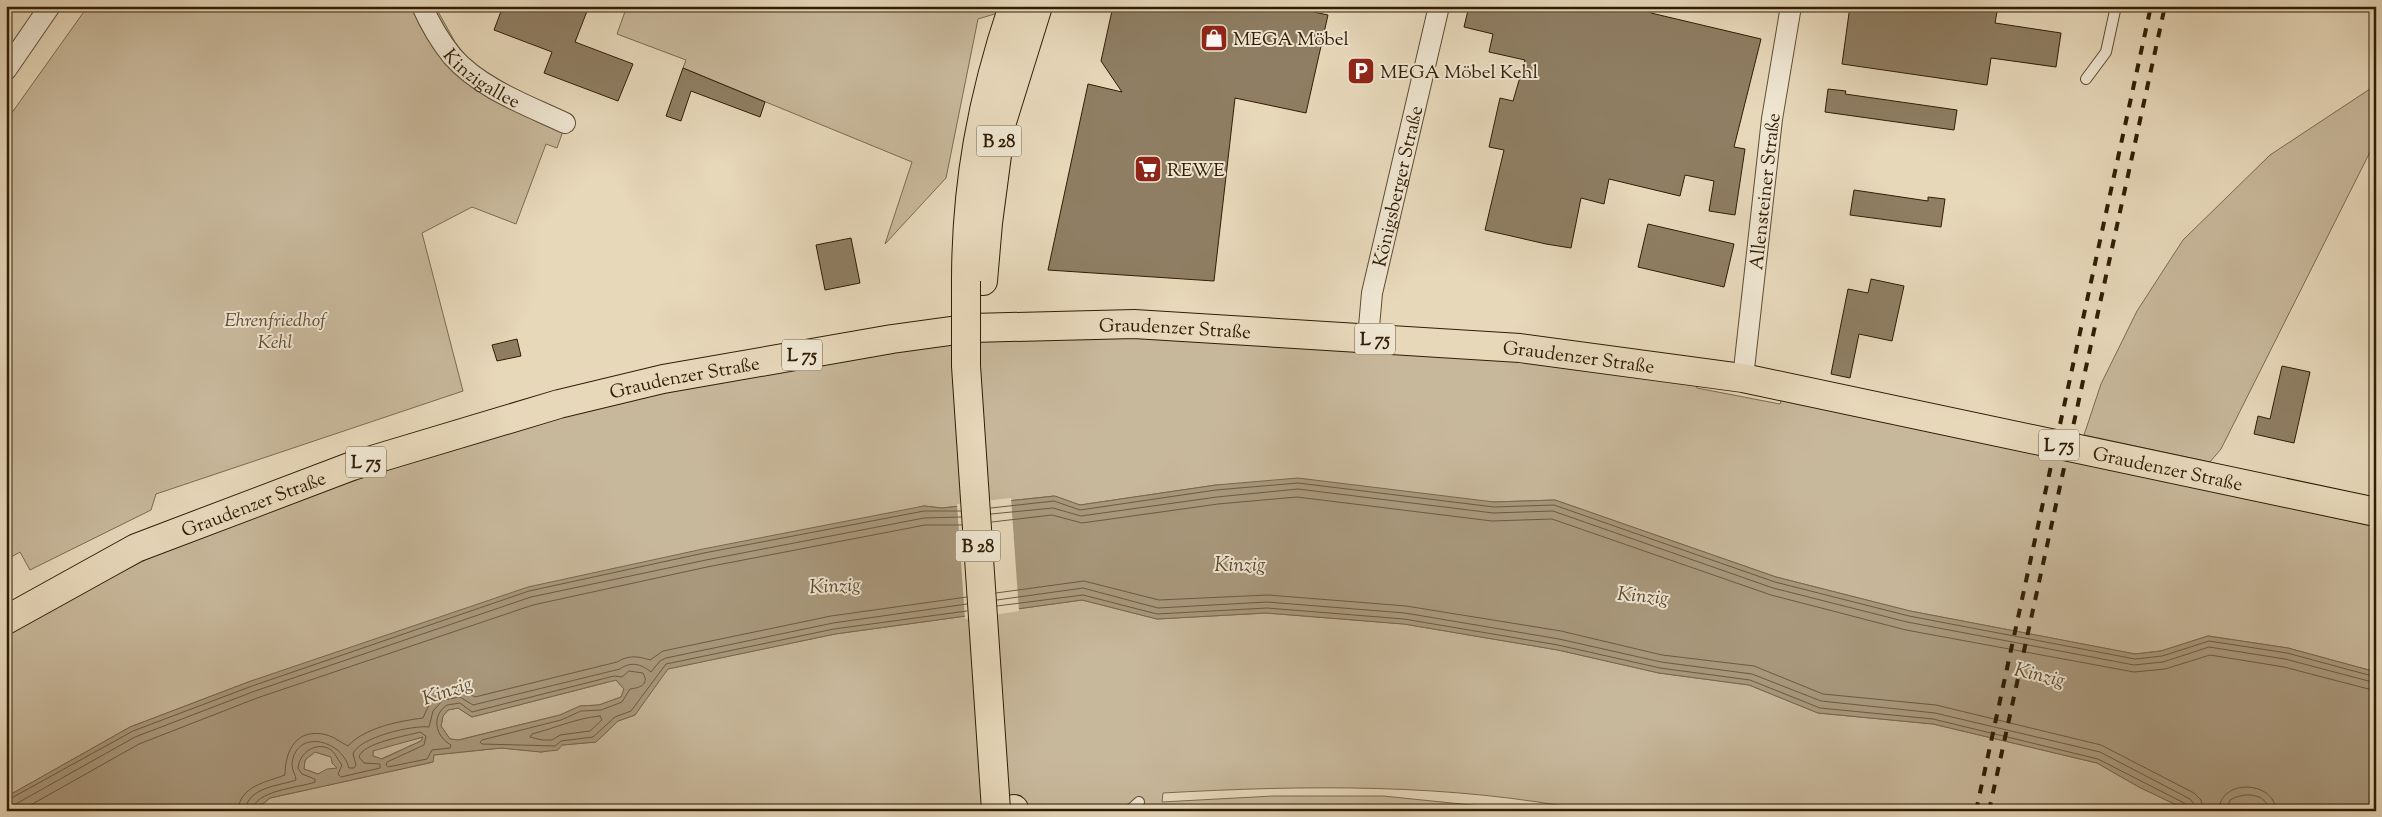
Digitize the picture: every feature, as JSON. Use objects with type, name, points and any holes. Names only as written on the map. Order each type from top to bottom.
[{"type":"main road","name":"B 28","points":[[1005,810],[984,365],[975,281],[966,234],[976,143],[991,78],[1013,6]]},
{"type":"main road","name":"B 28","points":[[975,281],[989,214],[1001,125],[1038,6]]},
{"type":"main road","name":"Graudenzer Straße","points":[[6,620],[136,548],[352,466],[559,404],[663,379],[892,339],[972,328],[1134,324],[1520,348],[1743,378],[2376,512]]},
{"type":"street","points":[[6,70],[50,6]]},
{"type":"street","name":"Kinzigallee","points":[[422,6],[437,35],[462,66],[502,92],[565,124]]},
{"type":"street","name":"Königsberger Straße","points":[[1368,338],[1372,293],[1439,6]]},
{"type":"street","name":"Allensteiner Straße","points":[[1743,378],[1772,120],[1791,6]]},
{"type":"lane","points":[[2086,79],[2106,52],[2116,6]]},
{"type":"lane","points":[[1129,811],[1139,802]]},
{"type":"green space","name":"Ehrenfriedhof Kehl","points":[[88,6],[435,6],[455,42],[470,62],[568,117],[557,148],[546,144],[516,224],[472,207],[422,233],[463,391],[156,494],[151,510],[30,570],[20,552],[6,560],[6,121]]},
{"type":"green space","points":[[627,6],[1000,6],[998,13],[978,19],[946,178],[885,244],[912,162],[683,68],[686,60],[617,34]]},
{"type":"green space","points":[[2376,85],[2376,140],[2221,449],[2210,462],[2084,435],[2101,384],[2137,311],[2183,240],[2270,155]]},
{"type":"green space","points":[[1132,337],[1440,351],[1694,379],[1697,388],[1780,404],[1783,395],[2376,527],[2376,672],[2288,648],[2208,636],[2161,651],[2135,654],[1910,611],[1776,577],[1555,500],[1494,502],[1216,485],[1080,505],[1054,496],[942,508],[924,506],[251,681],[130,727],[6,797],[6,632],[153,556],[244,518],[442,451],[614,403],[686,387],[924,343]]},
{"type":"green space","points":[[1082,600],[1157,619],[1266,613],[1404,624],[1558,650],[1659,673],[1749,685],[1818,713],[1933,724],[2097,763],[2139,787],[2189,811],[1590,811],[1484,795],[1431,791],[1377,788],[1270,788],[1163,793],[1162,802],[1273,796],[1383,796],[1530,811],[254,811],[270,798],[433,762],[433,755],[501,748],[542,752],[562,745],[596,742],[618,721],[635,715],[667,669],[835,634]]},
{"type":"green space","points":[[616,680],[624,689],[621,697],[599,705],[580,706],[560,715],[458,740],[450,739],[441,726],[443,716],[448,710],[458,708],[472,717]]},
{"type":"green space","points":[[423,737],[421,741],[381,759],[373,756],[373,751],[379,748]]},
{"type":"green space","points":[[315,752],[331,757],[337,768],[318,774],[304,769],[305,760]]},
{"type":"water","name":"Kinzig","points":[[1298,478],[1494,502],[1555,500],[1776,577],[1910,611],[2135,654],[2161,651],[2208,636],[2288,648],[2376,672],[2376,811],[2266,811],[2245,805],[2237,808],[2238,811],[2189,811],[2139,787],[2097,763],[1933,724],[1818,713],[1749,685],[1659,673],[1558,650],[1404,624],[1266,613],[1157,619],[1082,600],[835,634],[668,669],[635,715],[618,721],[596,742],[562,745],[558,750],[541,752],[501,748],[434,755],[433,762],[270,798],[254,811],[6,811],[6,797],[130,727],[251,681],[528,587],[703,549],[924,506],[942,508],[1055,496],[1080,505],[1216,485]],"holes":[[[616,680],[624,689],[621,697],[599,705],[580,706],[560,715],[459,740],[450,739],[441,726],[443,716],[448,710],[458,708],[472,717]],[[423,737],[421,741],[382,759],[373,756],[373,751]],[[315,752],[331,757],[332,763],[337,768],[327,769],[318,774],[304,769],[305,760]]]},
{"type":"pier","points":[[1011,498],[1019,611],[965,619],[957,504]]},
{"type":"building","points":[[503,6],[589,6],[575,42],[633,64],[618,101],[544,73],[552,52],[494,30]]},
{"type":"building","points":[[1113,6],[1315,6],[1314,12],[1328,15],[1306,113],[1235,98],[1214,281],[1048,270],[1088,84],[1122,92],[1101,61]]},
{"type":"building","points":[[1469,6],[1652,6],[1651,13],[1761,39],[1734,147],[1745,149],[1735,215],[1709,211],[1714,181],[1685,175],[1680,196],[1609,179],[1604,204],[1581,198],[1571,248],[1485,230],[1504,150],[1489,147],[1500,98],[1513,101],[1525,60],[1489,52],[1493,34],[1464,27]]},
{"type":"building","points":[[1850,6],[1998,6],[1995,23],[2061,33],[2056,67],[1991,58],[1987,85],[1842,64]]},
{"type":"building","points":[[683,68],[765,102],[760,117],[691,91],[681,121],[666,116]]},
{"type":"building","points":[[1828,89],[1846,91],[1845,94],[1957,110],[1954,130],[1825,112]]},
{"type":"building","points":[[1854,190],[1928,201],[1928,197],[1945,199],[1941,227],[1850,215]]},
{"type":"building","points":[[1648,224],[1734,244],[1724,287],[1638,267]]},
{"type":"building","points":[[851,238],[860,283],[825,290],[816,245]]},
{"type":"building","points":[[1871,279],[1904,286],[1892,341],[1859,334],[1850,378],[1831,374],[1848,289],[1868,293]]},
{"type":"building","points":[[517,339],[521,356],[497,361],[492,345]]},
{"type":"building","points":[[2282,366],[2310,372],[2294,443],[2254,434],[2258,416],[2270,419]]},
{"type":"railway","points":[[1976,811],[2151,6]]},
{"type":"railway","points":[[1989,811],[2165,6]]},
{"type":"place","name":"MEGA Möbel","points":[[1214,38]]},
{"type":"place","name":"MEGA Möbel Kehl","points":[[1361,71]]},
{"type":"place","name":"REWE","points":[[1148,169]]}]
